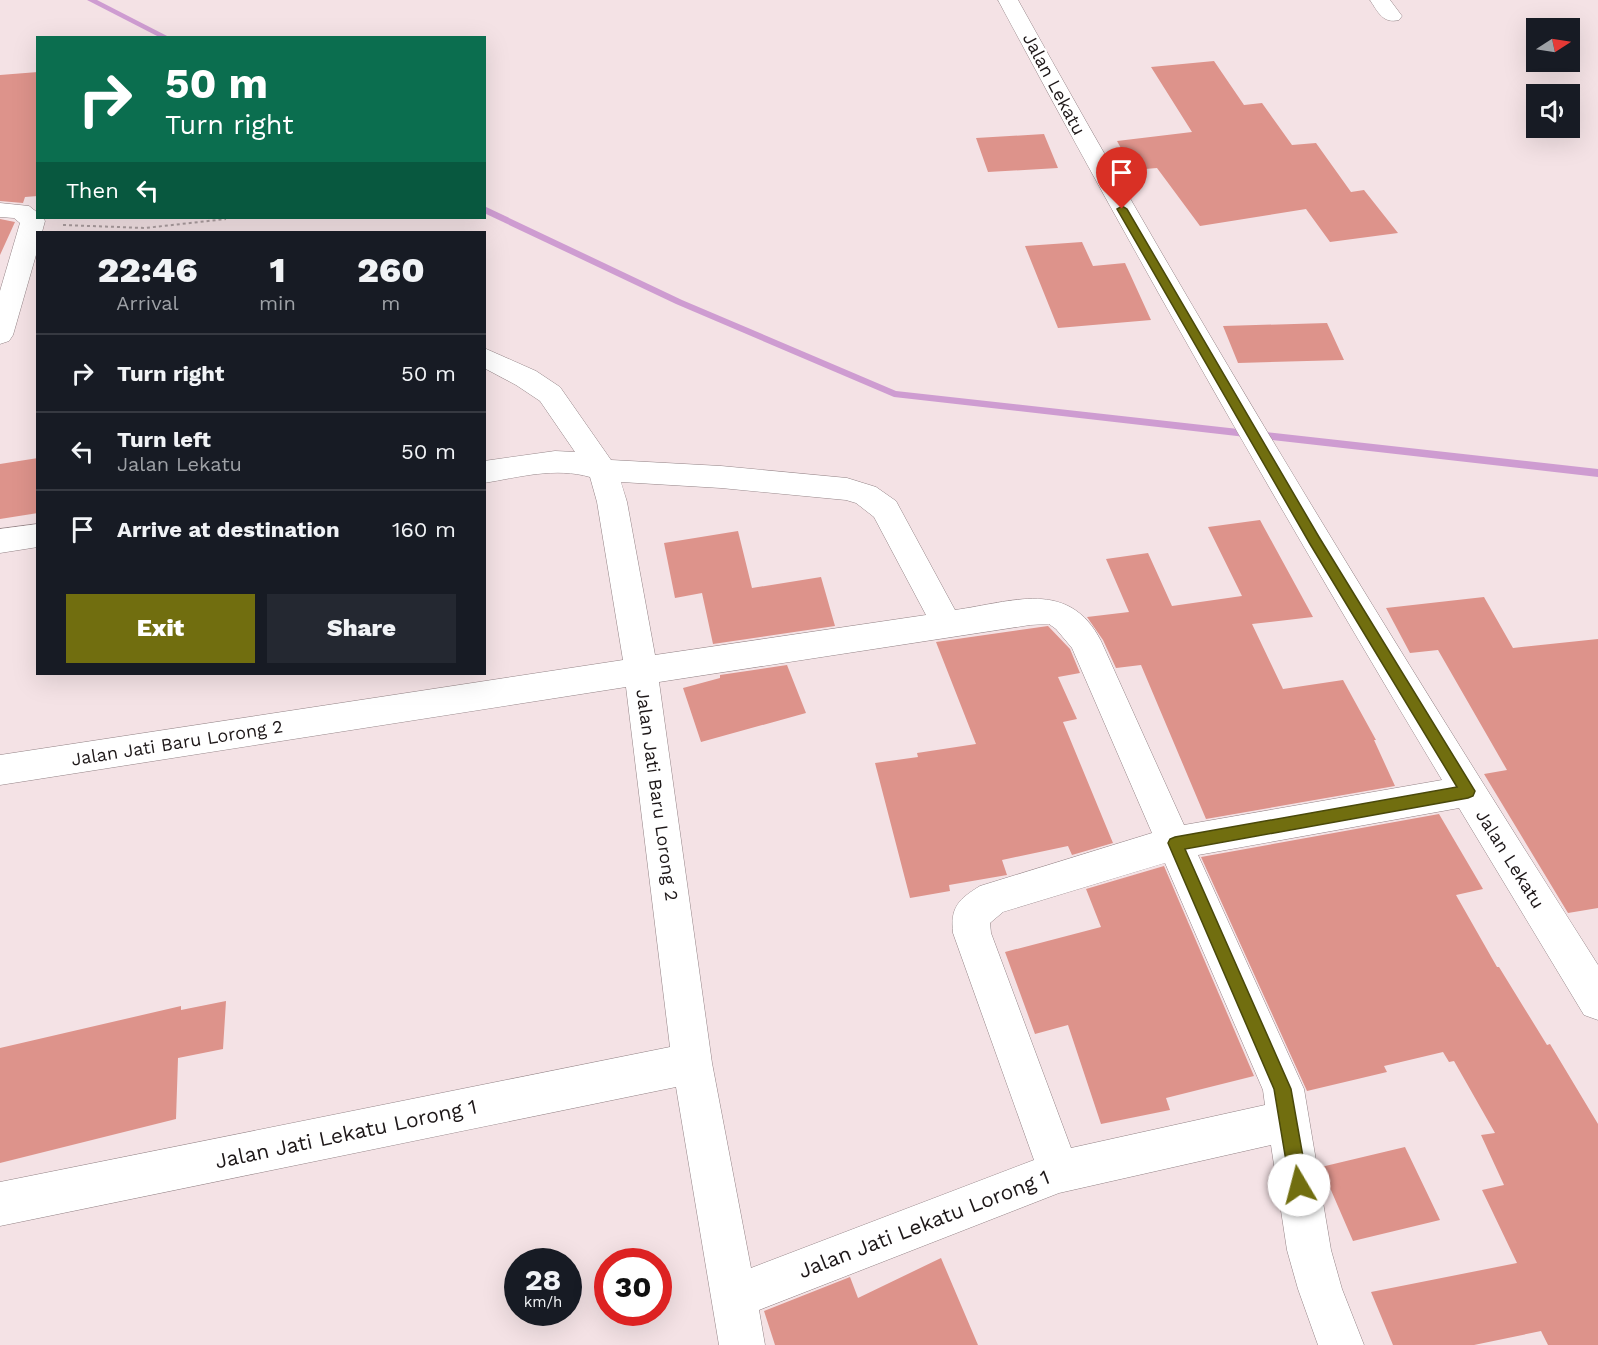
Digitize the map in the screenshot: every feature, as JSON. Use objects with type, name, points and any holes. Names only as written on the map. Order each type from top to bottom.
[{"type":"street","name":"Jalan Lekatu","points":[[1008,0],[1195,338],[1315,541],[1598,1000]]},
{"type":"street","points":[[0,210],[20,211],[33,221],[2,320]]},
{"type":"street","points":[[486,358],[526,378],[550,394],[603,470],[612,502],[641,671],[1051,610],[1067,616],[1085,641],[1283,1089],[1309,1250],[1320,1289],[1341,1345]]},
{"type":"street","points":[[486,472],[555,461],[570,461],[603,470],[721,477],[847,489],[866,495],[885,509],[947,625]]},
{"type":"street","points":[[0,541],[36,535]]},
{"type":"street","name":"Jalan Jati Baru Lorong 2","points":[[0,770],[641,671],[692,1063],[742,1345]]},
{"type":"street","points":[[1175,843],[1468,791]]},
{"type":"street","name":"Jalan Jati Lekatu Lorong 1","points":[[735,1297],[1059,1172],[972,933],[970,918],[978,908],[993,898],[1175,843]]},
{"type":"street","name":"Jalan Jati Lekatu Lorong 1","points":[[0,1204],[692,1063]]},
{"type":"street","points":[[1059,1172],[1289,1120]]},
{"type":"path","points":[[33,221],[100,229],[149,229],[226,219]]},
{"type":"building","points":[[1214,61],[1244,105],[1262,103],[1292,145],[1316,143],[1351,192],[1364,190],[1398,233],[1330,242],[1306,209],[1200,226],[1157,168],[1133,170],[1117,141],[1192,132],[1151,67]]},
{"type":"building","points":[[36,72],[36,196],[25,197],[23,203],[0,201],[0,75]]},
{"type":"building","points":[[1044,134],[1058,168],[988,172],[976,138]]},
{"type":"building","points":[[0,219],[15,222],[0,255]]},
{"type":"building","points":[[1082,242],[1093,266],[1125,263],[1151,320],[1058,328],[1025,246]]},
{"type":"building","points":[[1327,323],[1344,360],[1238,363],[1223,326]]},
{"type":"building","points":[[36,458],[36,513],[0,519],[0,464]]},
{"type":"building","points":[[1260,520],[1313,617],[1252,624],[1283,689],[1343,680],[1376,740],[1374,740],[1395,786],[1206,819],[1141,665],[1116,668],[1103,640],[1087,617],[1129,612],[1106,559],[1148,553],[1172,606],[1242,596],[1208,527]]},
{"type":"building","points":[[738,531],[752,588],[821,577],[835,626],[713,644],[702,593],[675,598],[664,543]]},
{"type":"building","points":[[1484,597],[1513,648],[1598,639],[1598,908],[1568,913],[1484,774],[1507,770],[1438,650],[1410,653],[1386,608]]},
{"type":"building","points":[[1048,626],[1070,649],[1080,673],[1058,677],[1077,719],[1063,722],[1113,843],[1072,855],[1068,846],[1002,860],[1007,875],[949,885],[950,891],[910,898],[875,763],[918,757],[917,753],[976,744],[936,642]]},
{"type":"building","points":[[787,665],[806,713],[701,742],[683,688],[720,678],[720,675]]},
{"type":"building","points":[[1439,814],[1483,889],[1456,895],[1497,967],[1547,1045],[1550,1044],[1598,1124],[1598,1345],[1548,1345],[1541,1331],[1474,1345],[1393,1345],[1371,1292],[1517,1263],[1482,1190],[1504,1185],[1481,1135],[1495,1133],[1454,1061],[1449,1062],[1443,1052],[1384,1066],[1387,1072],[1307,1091],[1201,857]]},
{"type":"building","points":[[1164,866],[1254,1076],[1166,1098],[1170,1110],[1101,1124],[1068,1025],[1035,1034],[1005,952],[1101,927],[1086,889]]},
{"type":"building","points":[[226,1001],[223,1049],[178,1058],[176,1119],[0,1163],[0,1048],[181,1006],[181,1010]]},
{"type":"building","points":[[1405,1147],[1440,1220],[1353,1241],[1321,1167]]},
{"type":"building","points":[[941,1258],[978,1345],[775,1345],[764,1311],[850,1277],[858,1298]]},
{"type":"waterway","points":[[91,0],[164,36]]},
{"type":"waterway","points":[[486,210],[679,302],[894,394],[1598,473]]},
{"type":"route","points":[[1122,209],[1315,541],[1468,791],[1175,843],[1283,1089],[1299,1185]]}]
